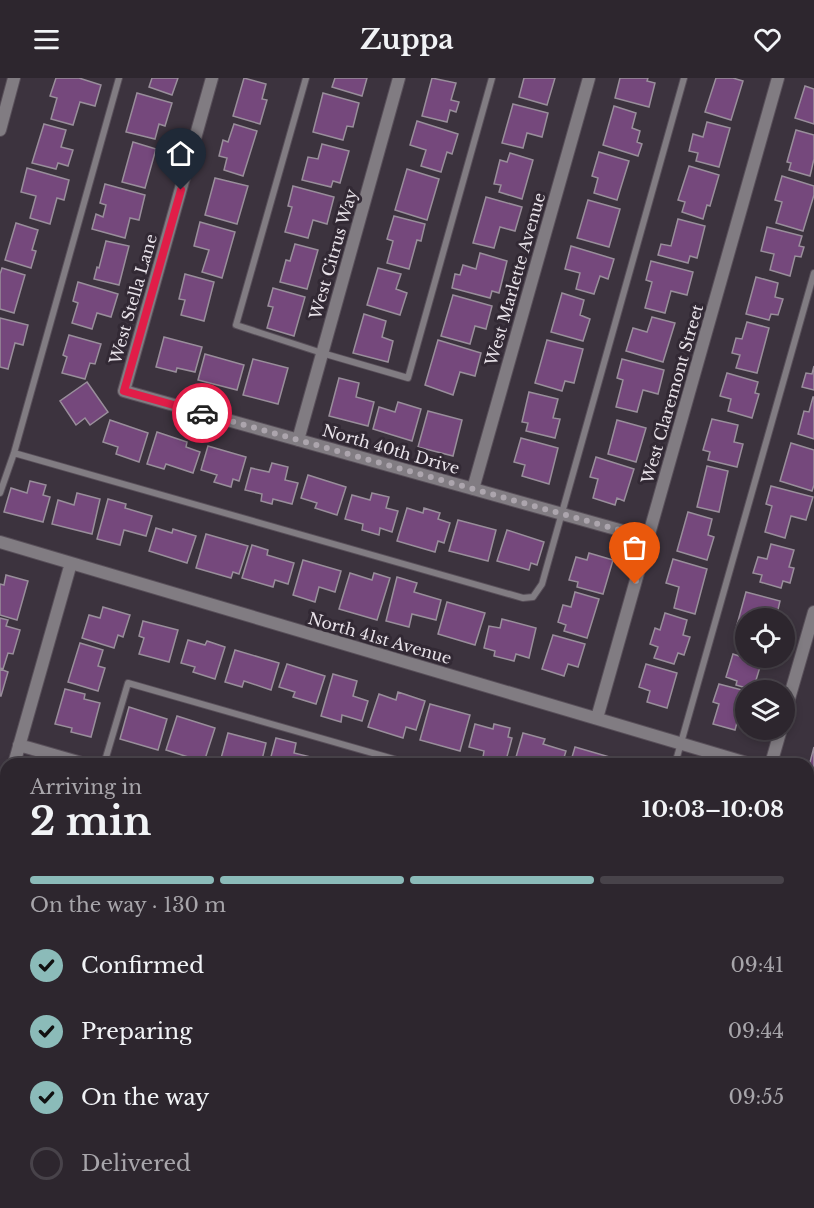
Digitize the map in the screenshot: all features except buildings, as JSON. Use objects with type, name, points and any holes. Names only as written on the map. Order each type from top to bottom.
[{"type":"street","points":[[0,130],[14,78]]},
{"type":"street","name":"West Stella Lane","points":[[124,391],[212,78]]},
{"type":"street","name":"West Citrus Way","points":[[298,440],[399,78]]},
{"type":"street","name":"West Marlette Avenue","points":[[473,489],[589,78]]},
{"type":"street","name":"West Claremont Street","points":[[597,718],[778,78]]},
{"type":"street","name":"North 40th Drive","points":[[124,391],[648,538]]},
{"type":"street","name":"North 41st Avenue","points":[[0,542],[731,758]]},
{"type":"street","points":[[16,758],[71,563]]},
{"type":"street","points":[[794,680],[814,612]]},
{"type":"street","points":[[773,758],[778,740]]},
{"type":"street","points":[[19,745],[64,758]]},
{"type":"lane","points":[[0,493],[14,453],[119,78]]},
{"type":"lane","points":[[306,78],[236,325],[408,378],[492,78]]},
{"type":"lane","points":[[14,453],[523,598],[533,597],[542,584],[684,78]]},
{"type":"lane","points":[[677,758],[814,273]]},
{"type":"lane","points":[[106,758],[128,683],[390,758]]},
{"type":"way so far","points":[[202,413],[648,538],[635,584]]},
{"type":"route","points":[[181,190],[124,391],[202,413]]}]
